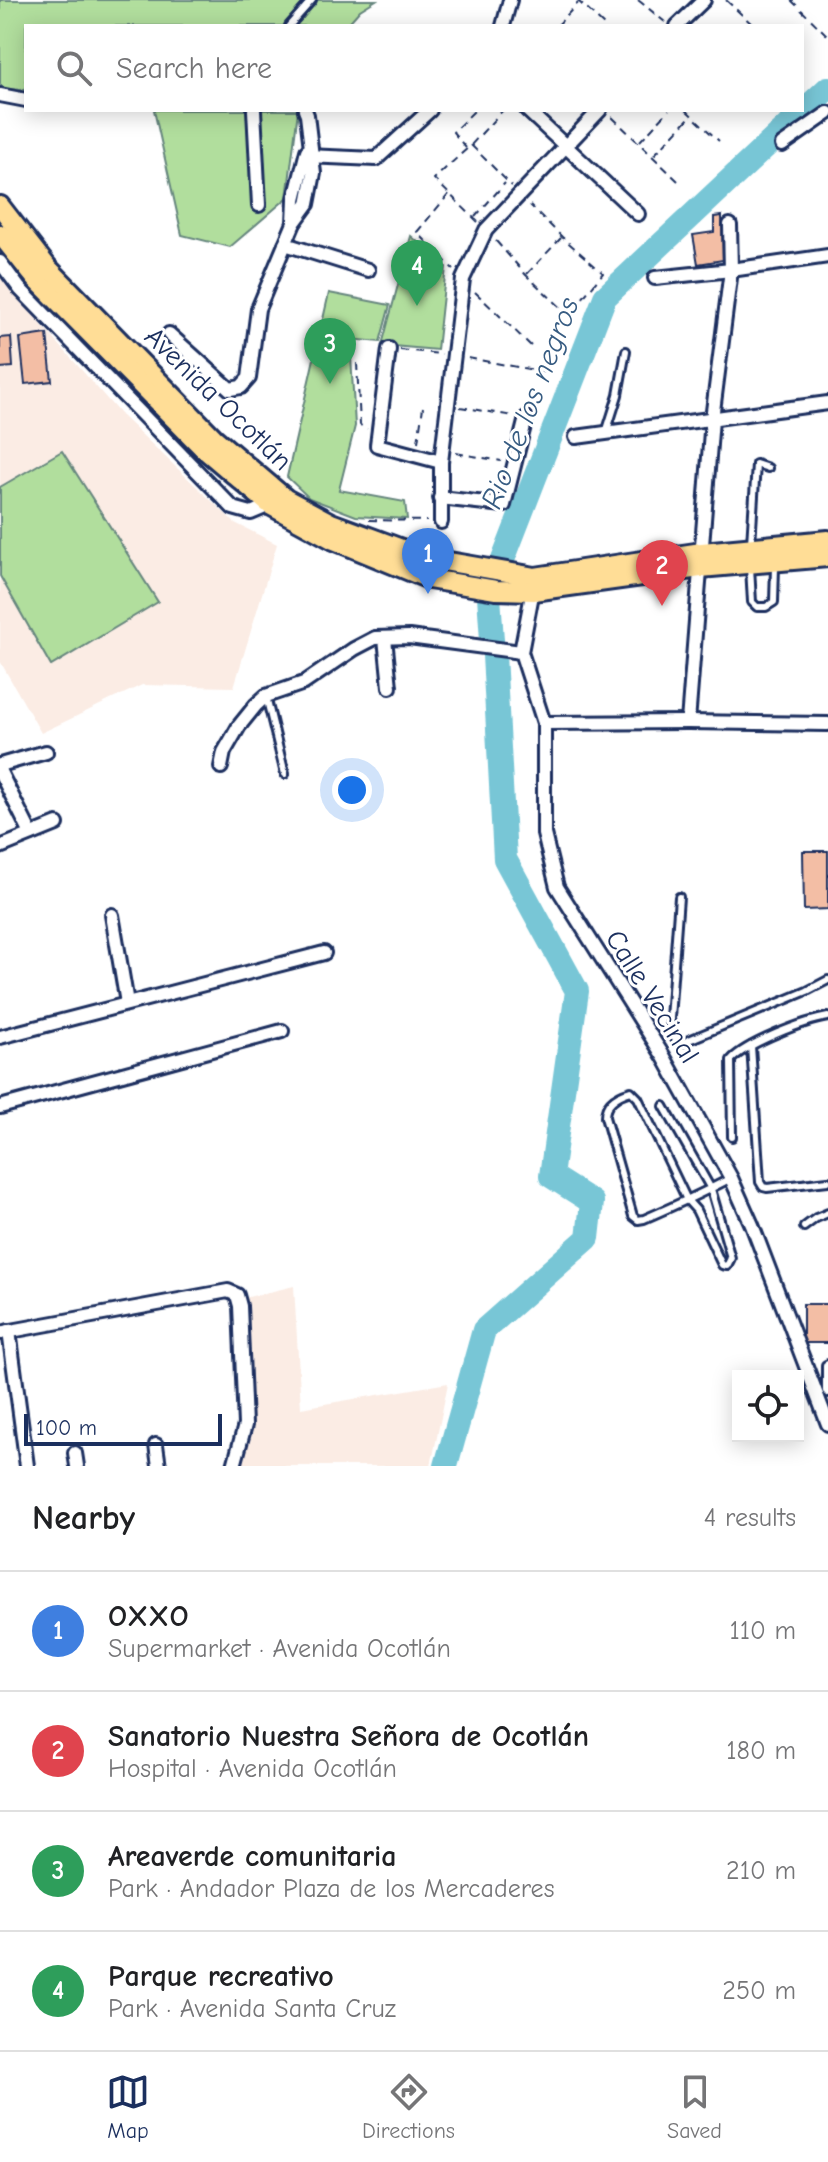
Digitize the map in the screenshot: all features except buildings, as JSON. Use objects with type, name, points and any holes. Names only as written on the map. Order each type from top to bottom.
[{"type":"main road","name":"Avenida Ocotlán","points":[[0,206],[48,268],[214,438],[286,499],[364,536],[426,558],[478,567],[507,581]]},
{"type":"main road","name":"Avenida Ocotlán","points":[[0,234],[36,279],[204,449],[270,505],[334,540],[429,579],[474,586],[507,581],[534,584],[750,556],[828,540]]},
{"type":"main road","name":"Avenida Ocotlán","points":[[750,556],[775,561],[828,557]]},
{"type":"street","points":[[504,24],[510,0]]},
{"type":"street","points":[[679,24],[704,0]]},
{"type":"street","points":[[0,95],[24,100]]},
{"type":"street","points":[[254,112],[259,205]]},
{"type":"street","points":[[169,334],[230,389],[241,387],[249,378],[258,309],[303,194],[310,152],[306,112]]},
{"type":"street","points":[[310,152],[376,159],[428,112]]},
{"type":"street","points":[[529,112],[638,214]]},
{"type":"street","points":[[441,522],[441,456],[463,279],[486,230],[601,112]]},
{"type":"street","points":[[782,145],[828,113]]},
{"type":"street","points":[[688,722],[712,419],[731,270],[730,225]]},
{"type":"street","points":[[285,244],[368,270]]},
{"type":"street","points":[[655,278],[828,256]]},
{"type":"street","points":[[0,262],[20,289],[233,508],[251,513],[270,505]]},
{"type":"street","points":[[389,349],[378,440],[416,456],[441,456]]},
{"type":"street","points":[[576,437],[828,403]]},
{"type":"street","points":[[440,498],[504,505],[526,418]]},
{"type":"street","name":"Calle Vecinal","points":[[534,584],[521,652],[544,723],[544,834],[557,887],[664,1057],[731,1178],[828,1424]]},
{"type":"street","points":[[221,767],[224,752],[239,726],[266,696],[304,683],[375,638],[409,637],[521,652]]},
{"type":"street","points":[[385,638],[390,687]]},
{"type":"street","points":[[544,723],[828,724]]},
{"type":"street","points":[[0,765],[46,752]]},
{"type":"street","points":[[0,772],[31,834]]},
{"type":"street","points":[[0,847],[57,824]]},
{"type":"street","points":[[112,915],[127,1003]]},
{"type":"street","points":[[0,1037],[324,953]]},
{"type":"street","points":[[0,1107],[282,1031]]},
{"type":"street","points":[[27,1466],[5,1332],[228,1291],[237,1295],[240,1306],[245,1425],[234,1466]]},
{"type":"street","points":[[156,1445],[159,1466]]},
{"type":"lane","points":[[291,24],[312,0]]},
{"type":"lane","points":[[606,433],[618,395],[626,351]]},
{"type":"lane","points":[[768,468],[756,464],[750,556],[752,602],[757,607],[766,607],[774,602],[775,561]]},
{"type":"lane","points":[[266,696],[285,774]]},
{"type":"lane","points":[[679,897],[670,1018],[675,1039],[684,1042],[828,980]]},
{"type":"lane","points":[[732,1137],[731,1060],[751,1046],[805,1023],[828,1017]]},
{"type":"lane","points":[[751,1046],[760,1182],[767,1188],[828,1181]]},
{"type":"lane","points":[[664,1106],[711,1189],[731,1258],[727,1266],[722,1265],[694,1204],[687,1200],[638,1098],[631,1091],[609,1102],[605,1117],[633,1216],[638,1220],[644,1219],[687,1200],[711,1189],[731,1178]]},
{"type":"lane","points":[[804,1227],[828,1213]]},
{"type":"lane","points":[[828,1364],[828,1393]]},
{"type":"path","points":[[638,0],[668,24]]},
{"type":"path","points":[[726,0],[752,24]]},
{"type":"path","points":[[791,0],[828,36]]},
{"type":"path","points":[[559,24],[578,1],[601,24]]},
{"type":"path","points":[[467,149],[453,132],[473,112]]},
{"type":"path","points":[[471,145],[562,237],[603,273],[569,315],[434,179],[501,112]]},
{"type":"path","points":[[605,112],[681,184]]},
{"type":"path","points":[[638,143],[667,112]]},
{"type":"path","points":[[688,112],[719,141]]},
{"type":"path","points":[[653,157],[692,115]]},
{"type":"path","points":[[474,218],[506,181]]},
{"type":"path","points":[[449,193],[417,232],[531,346]]},
{"type":"path","points":[[526,275],[562,237]]},
{"type":"path","points":[[389,349],[453,355],[545,372]]},
{"type":"path","points":[[357,363],[360,425],[378,440]]},
{"type":"path","points":[[448,405],[526,418]]},
{"type":"path","points":[[416,456],[423,407]]},
{"type":"path","points":[[441,456],[514,463]]},
{"type":"path","points":[[364,536],[368,520],[441,522]]},
{"type":"shaded area","points":[[0,277],[121,415],[235,523],[277,544],[234,687],[142,685],[41,733],[0,661]]},
{"type":"shaded area","points":[[294,1286],[301,1408],[448,1383],[431,1466],[239,1466],[248,1417],[244,1298]]},
{"type":"green space","points":[[0,0],[376,0],[360,10],[348,24],[24,24],[24,90],[3,89],[0,84]]},
{"type":"green space","points":[[154,112],[298,112],[287,198],[230,247],[182,235]]},
{"type":"green space","points":[[411,236],[446,267],[437,350],[382,345]]},
{"type":"green space","points":[[329,293],[390,305],[380,342],[350,339],[355,426],[339,490],[405,502],[407,519],[356,516],[309,498],[287,477]]},
{"type":"green space","points":[[62,451],[158,602],[51,666],[0,576],[0,487]]},
{"type":"waterway","name":"Rio de los negros","points":[[804,110],[828,88]]},
{"type":"waterway","name":"Rio de los negros","points":[[492,640],[489,596],[605,297],[802,112]]},
{"type":"waterway","name":"Rio de los negros","points":[[446,1466],[484,1330],[588,1238],[592,1202],[551,1176],[577,991],[505,859],[494,655]]},
{"type":"place","name":"Parque recreativo","points":[[417,306]]},
{"type":"place","name":"Areaverde comunitaria","points":[[330,384]]},
{"type":"place","name":"OXXO","points":[[428,594]]},
{"type":"place","name":"Sanatorio Nuestra Señora de Ocotlán","points":[[662,606]]}]
